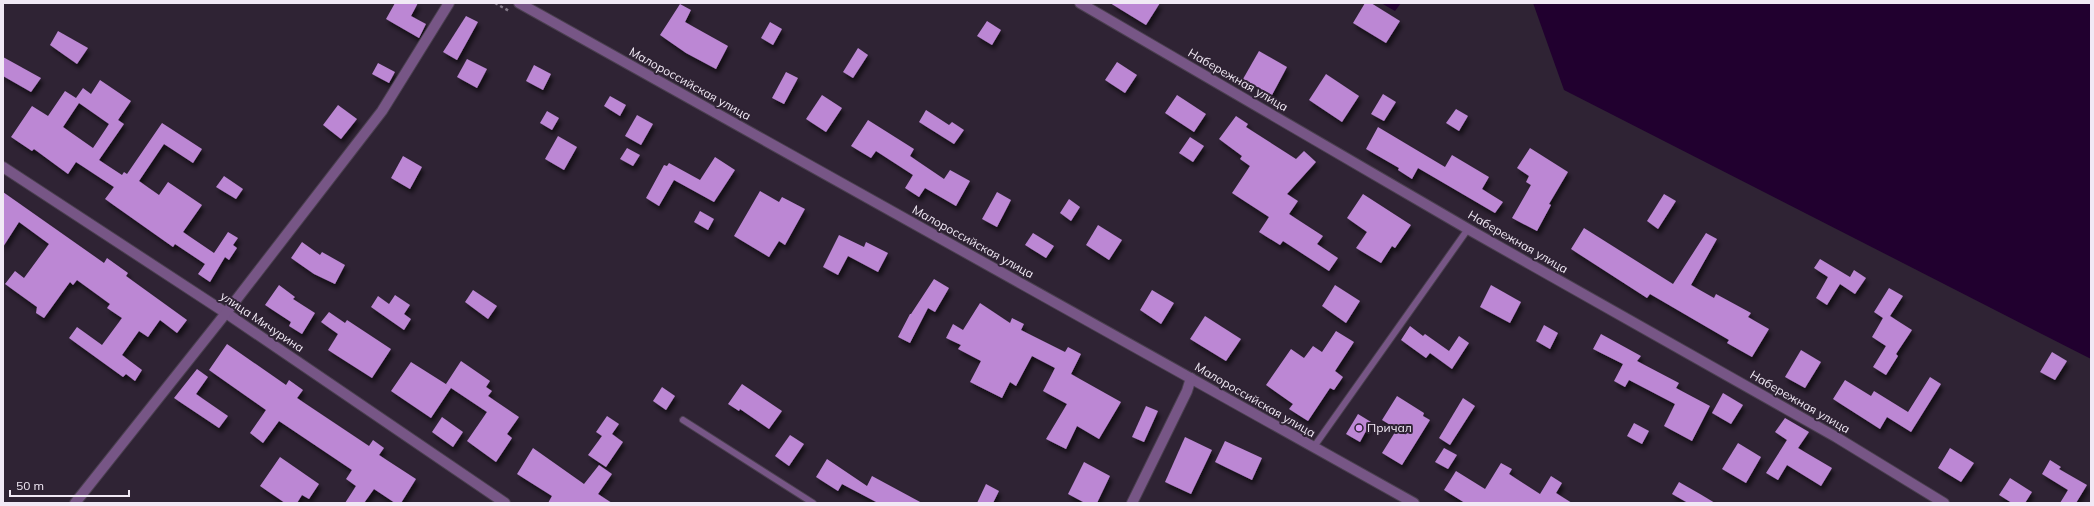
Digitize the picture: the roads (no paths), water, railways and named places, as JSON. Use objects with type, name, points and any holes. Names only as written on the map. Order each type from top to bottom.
[{"type":"street","points":[[75,503],[226,313],[382,111],[450,3]]},
{"type":"street","name":"Малороссийская улица","points":[[519,3],[1191,378],[1313,448],[1414,503]]},
{"type":"street","name":"Набережная улица","points":[[1080,3],[1468,229],[1836,437],[1944,503]]},
{"type":"street","name":"улица Мичурина","points":[[3,167],[226,313],[504,503]]},
{"type":"street","points":[[1132,503],[1187,391],[1191,378]]},
{"type":"lane","points":[[1313,448],[1468,229]]},
{"type":"lane","points":[[683,420],[813,503]]},
{"type":"place","name":"Причал","points":[[1359,428]]}]
